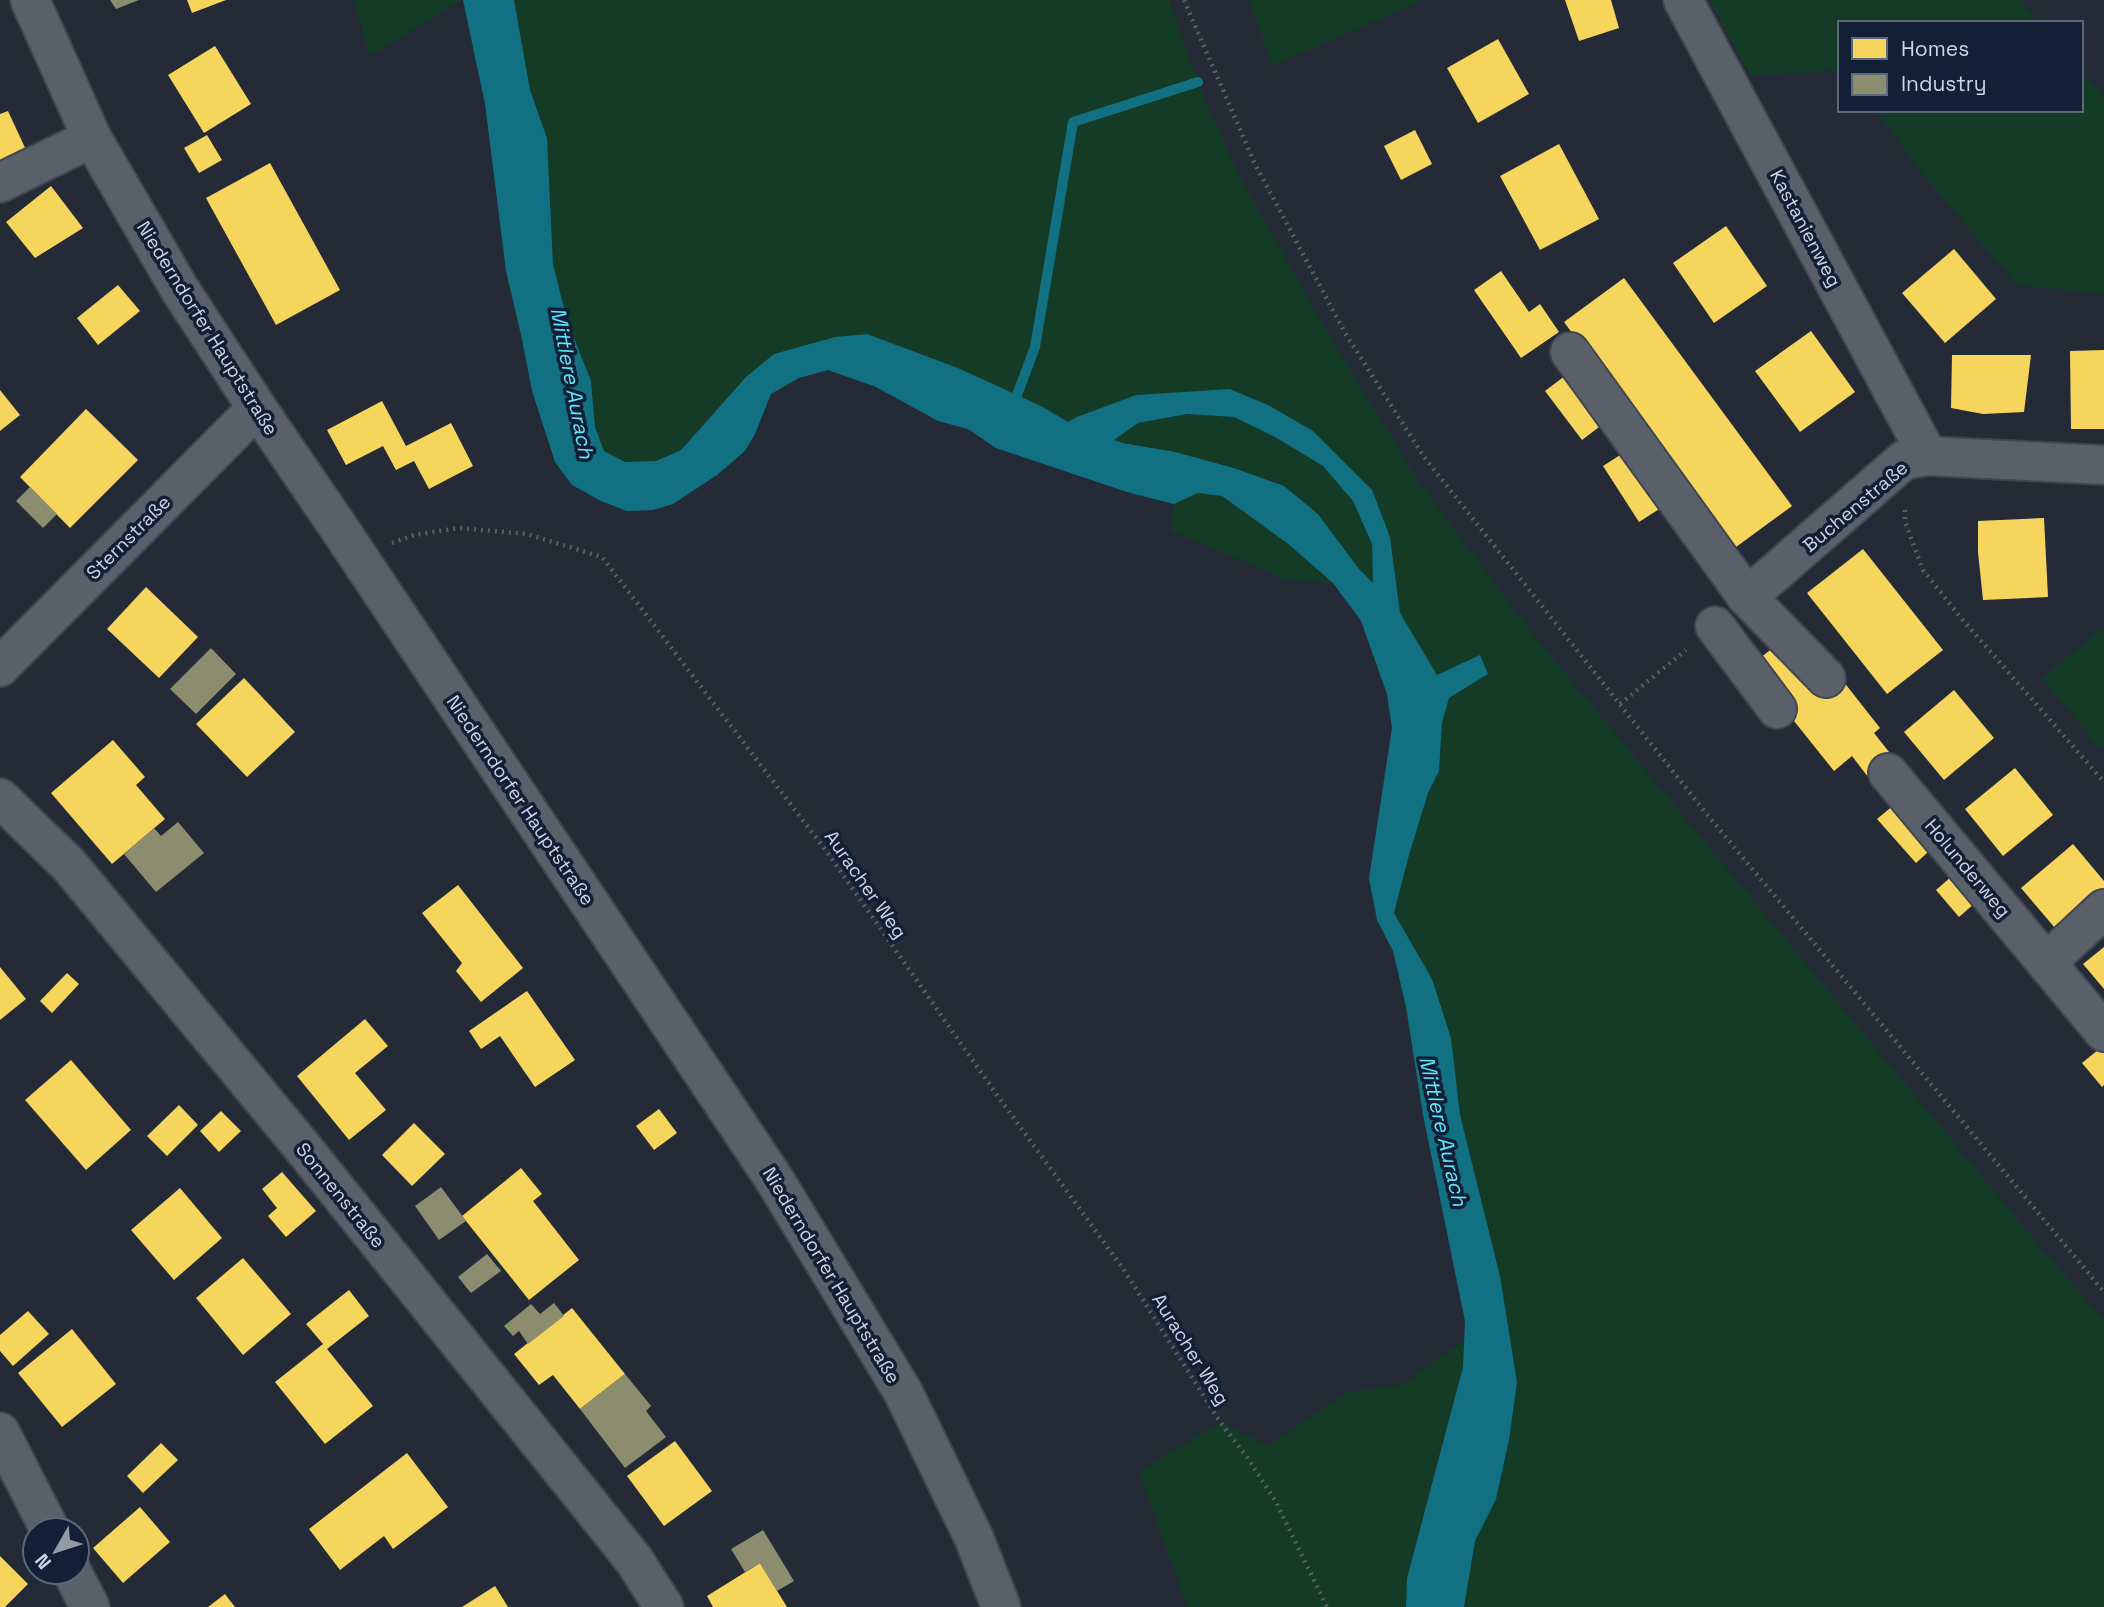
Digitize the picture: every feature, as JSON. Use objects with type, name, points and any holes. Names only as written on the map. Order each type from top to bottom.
[{"type":"street","name":"Niederndorfer Hauptstraße","points":[[30,0],[92,138],[179,288],[776,1182],[903,1392],[974,1538],[1001,1607]]},
{"type":"street","name":"Kastanienweg","points":[[1683,0],[1916,458]]},
{"type":"street","points":[[0,183],[92,138]]},
{"type":"street","points":[[1570,352],[1747,597],[1826,678]]},
{"type":"street","name":"Sternstraße","points":[[0,667],[257,408]]},
{"type":"street","name":"Buchenstraße","points":[[1747,597],[1916,458],[2104,465]]},
{"type":"street","points":[[1715,626],[1777,709]]},
{"type":"street","name":"Holunderweg","points":[[1888,773],[2104,1032]]},
{"type":"street","name":"Sonnenstraße","points":[[0,798],[69,865],[299,1143],[634,1560],[664,1607]]},
{"type":"street","points":[[2047,962],[2104,909]]},
{"type":"street","points":[[0,1432],[43,1516]]},
{"type":"street","points":[[79,1586],[90,1607]]},
{"type":"path","points":[[1184,0],[1254,162],[1345,333],[1424,457],[1705,812],[2104,1292]]},
{"type":"path","points":[[1916,458],[1905,522],[1923,570],[1961,618],[2104,782]]},
{"type":"path","name":"Auracher Weg","points":[[384,547],[414,535],[459,528],[527,534],[602,557],[827,852],[992,1088],[1124,1270],[1220,1422],[1276,1502],[1326,1607]]},
{"type":"green space","points":[[353,0],[463,0],[370,56]]},
{"type":"green space","points":[[514,0],[1169,0],[1198,82],[1237,171],[1334,344],[1422,486],[1537,639],[2104,1320],[2104,1607],[1464,1607],[1475,1541],[1496,1499],[1509,1440],[1517,1382],[1500,1276],[1460,1115],[1432,979],[1394,913],[1428,793],[1439,771],[1442,723],[1449,698],[1488,674],[1480,655],[1437,676],[1400,613],[1390,537],[1313,431],[1270,406],[1230,389],[1136,395],[1069,422],[1043,407],[958,368],[867,334],[746,377],[680,450],[655,461],[625,462],[604,451],[595,427],[591,381],[567,320],[553,264],[547,138],[530,90]]},
{"type":"green space","points":[[1249,0],[1423,0],[1273,66]]},
{"type":"green space","points":[[1709,0],[2020,0],[2037,21],[1838,21],[1838,70],[1751,76]]},
{"type":"green space","points":[[2083,73],[2104,98],[2104,294],[2017,285],[1924,176],[1877,112],[2083,112]]},
{"type":"green space","points":[[1187,414],[1234,417],[1275,437],[1323,466],[1353,501],[1372,544],[1373,585],[1284,486],[1234,468],[1175,452],[1113,440],[1138,423]]},
{"type":"green space","points":[[1198,493],[1222,496],[1287,543],[1333,583],[1288,580],[1171,531],[1174,504]]},
{"type":"green space","points":[[2104,627],[2104,747],[2101,749],[2042,678]]},
{"type":"green space","points":[[1464,1341],[1463,1367],[1407,1578],[1406,1607],[1187,1607],[1139,1472],[1220,1422],[1269,1446],[1346,1393],[1403,1384]]},
{"type":"water","name":"Mittlere Aurach","points":[[463,0],[514,0],[530,90],[547,138],[553,264],[567,320],[591,381],[595,427],[604,451],[625,462],[656,461],[681,450],[746,377],[774,354],[835,337],[867,334],[958,368],[1043,407],[1068,422],[1136,395],[1230,389],[1270,406],[1313,431],[1372,490],[1390,537],[1400,613],[1437,675],[1480,655],[1488,674],[1449,698],[1442,723],[1439,771],[1428,793],[1394,913],[1432,979],[1451,1038],[1460,1115],[1500,1276],[1517,1382],[1509,1440],[1496,1499],[1475,1541],[1464,1607],[1406,1607],[1407,1578],[1463,1367],[1465,1321],[1423,1115],[1406,1007],[1393,951],[1377,920],[1369,878],[1392,728],[1387,694],[1361,621],[1333,583],[1287,543],[1222,496],[1198,493],[1174,504],[1127,492],[996,448],[968,429],[938,421],[876,387],[828,370],[799,378],[771,394],[745,451],[717,475],[673,504],[653,510],[627,511],[572,485],[555,462],[532,391],[506,271],[485,104]],"holes":[[[1187,414],[1234,417],[1275,437],[1323,466],[1353,501],[1372,544],[1373,583],[1359,569],[1318,514],[1284,486],[1234,468],[1175,452],[1114,440],[1138,423]]]},
{"type":"building: Homes","points":[[187,0],[226,0],[192,13]]},
{"type":"building: Homes","points":[[1565,0],[1611,0],[1619,28],[1579,41]]},
{"type":"building: Homes","points":[[1498,39],[1529,94],[1478,123],[1447,68]]},
{"type":"building: Homes","points":[[215,46],[251,104],[204,133],[168,75]]},
{"type":"building: Homes","points":[[8,111],[27,152],[0,165],[0,114]]},
{"type":"building: Homes","points":[[1415,130],[1432,164],[1401,180],[1384,146]]},
{"type":"building: Homes","points":[[207,135],[222,160],[199,173],[184,148]]},
{"type":"building: Homes","points":[[1559,144],[1599,219],[1540,250],[1500,176]]},
{"type":"building: Homes","points":[[270,163],[340,290],[276,325],[206,198]]},
{"type":"building: Homes","points":[[51,186],[83,228],[35,258],[6,222]]},
{"type":"building: Homes","points":[[1726,226],[1767,286],[1714,323],[1673,263]]},
{"type":"building: Homes","points":[[1954,249],[1996,299],[1945,343],[1902,293]]},
{"type":"building: Homes","points":[[1501,271],[1529,312],[1540,304],[1559,332],[1521,358],[1474,290]]},
{"type":"building: Homes","points":[[1624,278],[1792,506],[1732,550],[1564,322]]},
{"type":"building: Homes","points":[[118,285],[140,311],[98,345],[77,318]]},
{"type":"building: Homes","points":[[1811,331],[1855,392],[1800,432],[1755,371]]},
{"type":"building: Homes","points":[[2104,350],[2104,429],[2071,429],[2070,351]]},
{"type":"building: Homes","points":[[1952,355],[2031,355],[2024,412],[1983,414],[1951,408]]},
{"type":"building: Homes","points":[[1570,372],[1607,421],[1582,440],[1545,391]]},
{"type":"building: Homes","points":[[0,390],[20,415],[0,431]]},
{"type":"building: Homes","points":[[382,401],[406,446],[451,423],[473,466],[429,489],[414,461],[396,470],[383,446],[346,465],[327,430]]},
{"type":"building: Homes","points":[[86,409],[138,460],[70,528],[20,477]]},
{"type":"building: Homes","points":[[1631,448],[1667,504],[1639,522],[1603,466]]},
{"type":"building: Homes","points":[[2044,518],[2048,597],[1983,600],[1978,521]]},
{"type":"building: Homes","points":[[1863,549],[1943,650],[1887,694],[1807,593]]},
{"type":"building: Homes","points":[[146,587],[198,637],[159,678],[107,629]]},
{"type":"building: Homes","points":[[1779,643],[1823,697],[1843,681],[1880,728],[1874,733],[1893,757],[1868,777],[1852,756],[1834,771],[1750,666]]},
{"type":"building: Homes","points":[[244,678],[295,732],[247,777],[196,724]]},
{"type":"building: Homes","points":[[1954,690],[1994,738],[1944,780],[1904,732]]},
{"type":"building: Homes","points":[[113,740],[145,777],[136,785],[165,819],[112,864],[51,793]]},
{"type":"building: Homes","points":[[2015,768],[2053,815],[2003,856],[1965,809]]},
{"type":"building: Homes","points":[[1900,800],[1938,843],[1916,863],[1877,819]]},
{"type":"building: Homes","points":[[2073,844],[2104,881],[2104,899],[2061,935],[2021,888]]},
{"type":"building: Homes","points":[[1960,869],[1983,896],[1959,917],[1936,890]]},
{"type":"building: Homes","points":[[458,885],[523,968],[481,1002],[456,971],[462,963],[422,913]]},
{"type":"building: Homes","points":[[2104,947],[2104,989],[2083,964]]},
{"type":"building: Homes","points":[[0,967],[26,999],[0,1020]]},
{"type":"building: Homes","points":[[67,973],[79,984],[52,1013],[40,1001]]},
{"type":"building: Homes","points":[[527,991],[575,1060],[535,1087],[500,1036],[481,1049],[469,1031]]},
{"type":"building: Homes","points":[[365,1019],[388,1046],[355,1073],[386,1110],[349,1140],[297,1076]]},
{"type":"building: Homes","points":[[2104,1045],[2104,1085],[2102,1087],[2082,1063]]},
{"type":"building: Homes","points":[[71,1060],[131,1130],[86,1170],[25,1100]]},
{"type":"building: Homes","points":[[179,1105],[198,1125],[167,1156],[147,1136]]},
{"type":"building: Homes","points":[[659,1109],[677,1133],[654,1150],[636,1126]]},
{"type":"building: Homes","points":[[221,1111],[241,1131],[219,1152],[200,1131]]},
{"type":"building: Homes","points":[[414,1123],[445,1154],[412,1186],[382,1155]]},
{"type":"building: Homes","points":[[521,1168],[542,1194],[533,1201],[579,1260],[529,1300],[462,1216]]},
{"type":"building: Homes","points":[[282,1172],[316,1211],[286,1237],[268,1216],[277,1208],[262,1189]]},
{"type":"building: Homes","points":[[180,1188],[222,1238],[174,1280],[131,1230]]},
{"type":"building: Homes","points":[[243,1258],[291,1314],[243,1355],[196,1298]]},
{"type":"building: Homes","points":[[349,1290],[369,1316],[327,1349],[373,1406],[325,1444],[275,1382],[323,1344],[306,1324]]},
{"type":"building: Homes","points":[[572,1308],[625,1374],[580,1409],[553,1375],[539,1385],[514,1354]]},
{"type":"building: Homes","points":[[28,1311],[49,1334],[13,1366],[0,1351],[0,1335]]},
{"type":"building: Homes","points":[[72,1329],[116,1384],[62,1427],[18,1373]]},
{"type":"building: Homes","points":[[675,1441],[712,1491],[664,1526],[627,1476]]},
{"type":"building: Homes","points":[[161,1443],[178,1460],[143,1493],[127,1476]]},
{"type":"building: Homes","points":[[407,1453],[448,1507],[393,1549],[384,1536],[340,1570],[309,1529]]},
{"type":"building: Homes","points":[[140,1507],[170,1542],[123,1583],[93,1548]]},
{"type":"building: Homes","points":[[0,1556],[21,1577],[21,1586],[26,1586],[5,1607],[0,1607]]},
{"type":"building: Homes","points":[[760,1563],[787,1607],[713,1607],[707,1596]]},
{"type":"building: Homes","points":[[495,1586],[508,1607],[462,1607]]},
{"type":"building: Homes","points":[[225,1594],[235,1607],[208,1607]]},
{"type":"building: Industry","points":[[110,0],[139,0],[116,9]]},
{"type":"building: Industry","points":[[30,487],[57,514],[43,528],[16,501]]},
{"type":"building: Industry","points":[[211,648],[236,674],[196,714],[170,689]]},
{"type":"building: Industry","points":[[178,822],[204,853],[156,892],[124,854],[154,828],[161,836]]},
{"type":"building: Industry","points":[[441,1187],[466,1221],[439,1240],[415,1206]]},
{"type":"building: Industry","points":[[487,1254],[501,1271],[471,1293],[458,1277]]},
{"type":"building: Industry","points":[[554,1303],[564,1316],[528,1344],[519,1331],[513,1336],[504,1326],[531,1304],[540,1314]]},
{"type":"building: Industry","points":[[625,1374],[651,1406],[646,1411],[666,1437],[625,1468],[580,1409]]},
{"type":"building: Industry","points":[[763,1530],[794,1581],[777,1591],[760,1563],[745,1572],[731,1549]]},
{"type":"waterway","points":[[1017,395],[1035,347],[1073,122],[1198,82]]}]
